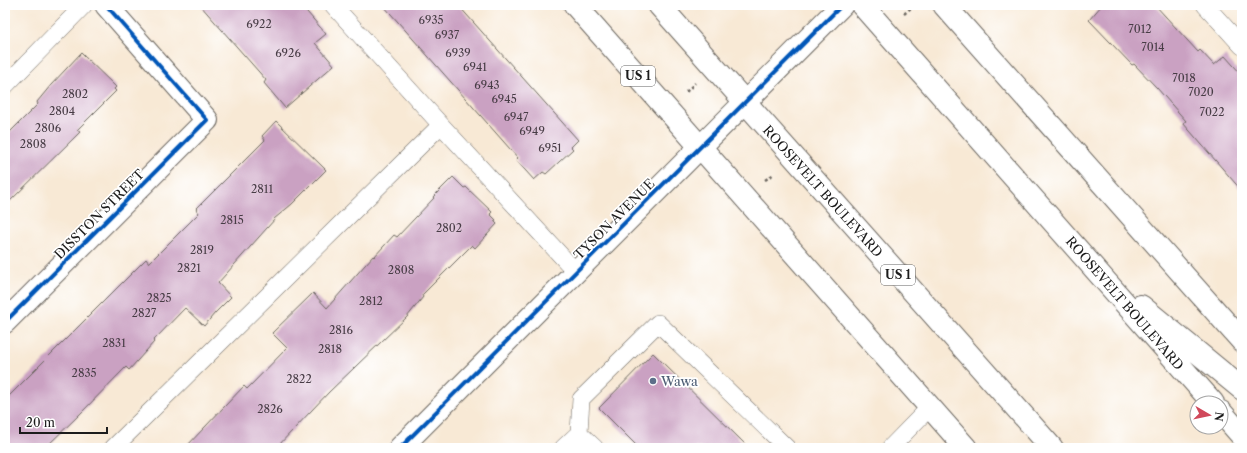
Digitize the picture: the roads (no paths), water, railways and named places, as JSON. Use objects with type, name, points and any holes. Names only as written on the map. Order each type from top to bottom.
[{"type":"main road","name":"DISSTON STREET","points":[[5,322],[207,120],[106,5]]},
{"type":"main road","name":"US 1","points":[[575,5],[966,448]]},
{"type":"main road","name":"ROOSEVELT BOULEVARD","points":[[658,5],[1052,448]]},
{"type":"main road","name":"TYSON AVENUE","points":[[400,448],[842,5]]},
{"type":"main road","name":"ROOSEVELT BOULEVARD","points":[[862,5],[1206,395]]},
{"type":"main road","points":[[944,5],[1242,341]]},
{"type":"main road","points":[[1088,262],[1242,389]]},
{"type":"main road","points":[[1229,421],[1242,436]]},
{"type":"lane","points":[[5,86],[84,5]]},
{"type":"lane","points":[[333,5],[576,272]]},
{"type":"lane","points":[[1205,5],[1242,46]]},
{"type":"lane","points":[[113,448],[441,125]]},
{"type":"lane","points":[[563,448],[578,433],[581,399],[658,323],[787,448]]},
{"type":"lane","points":[[890,448],[930,407]]},
{"type":"lane","points":[[578,433],[595,448]]},
{"type":"place","name":"Wawa","points":[[653,381]]}]
